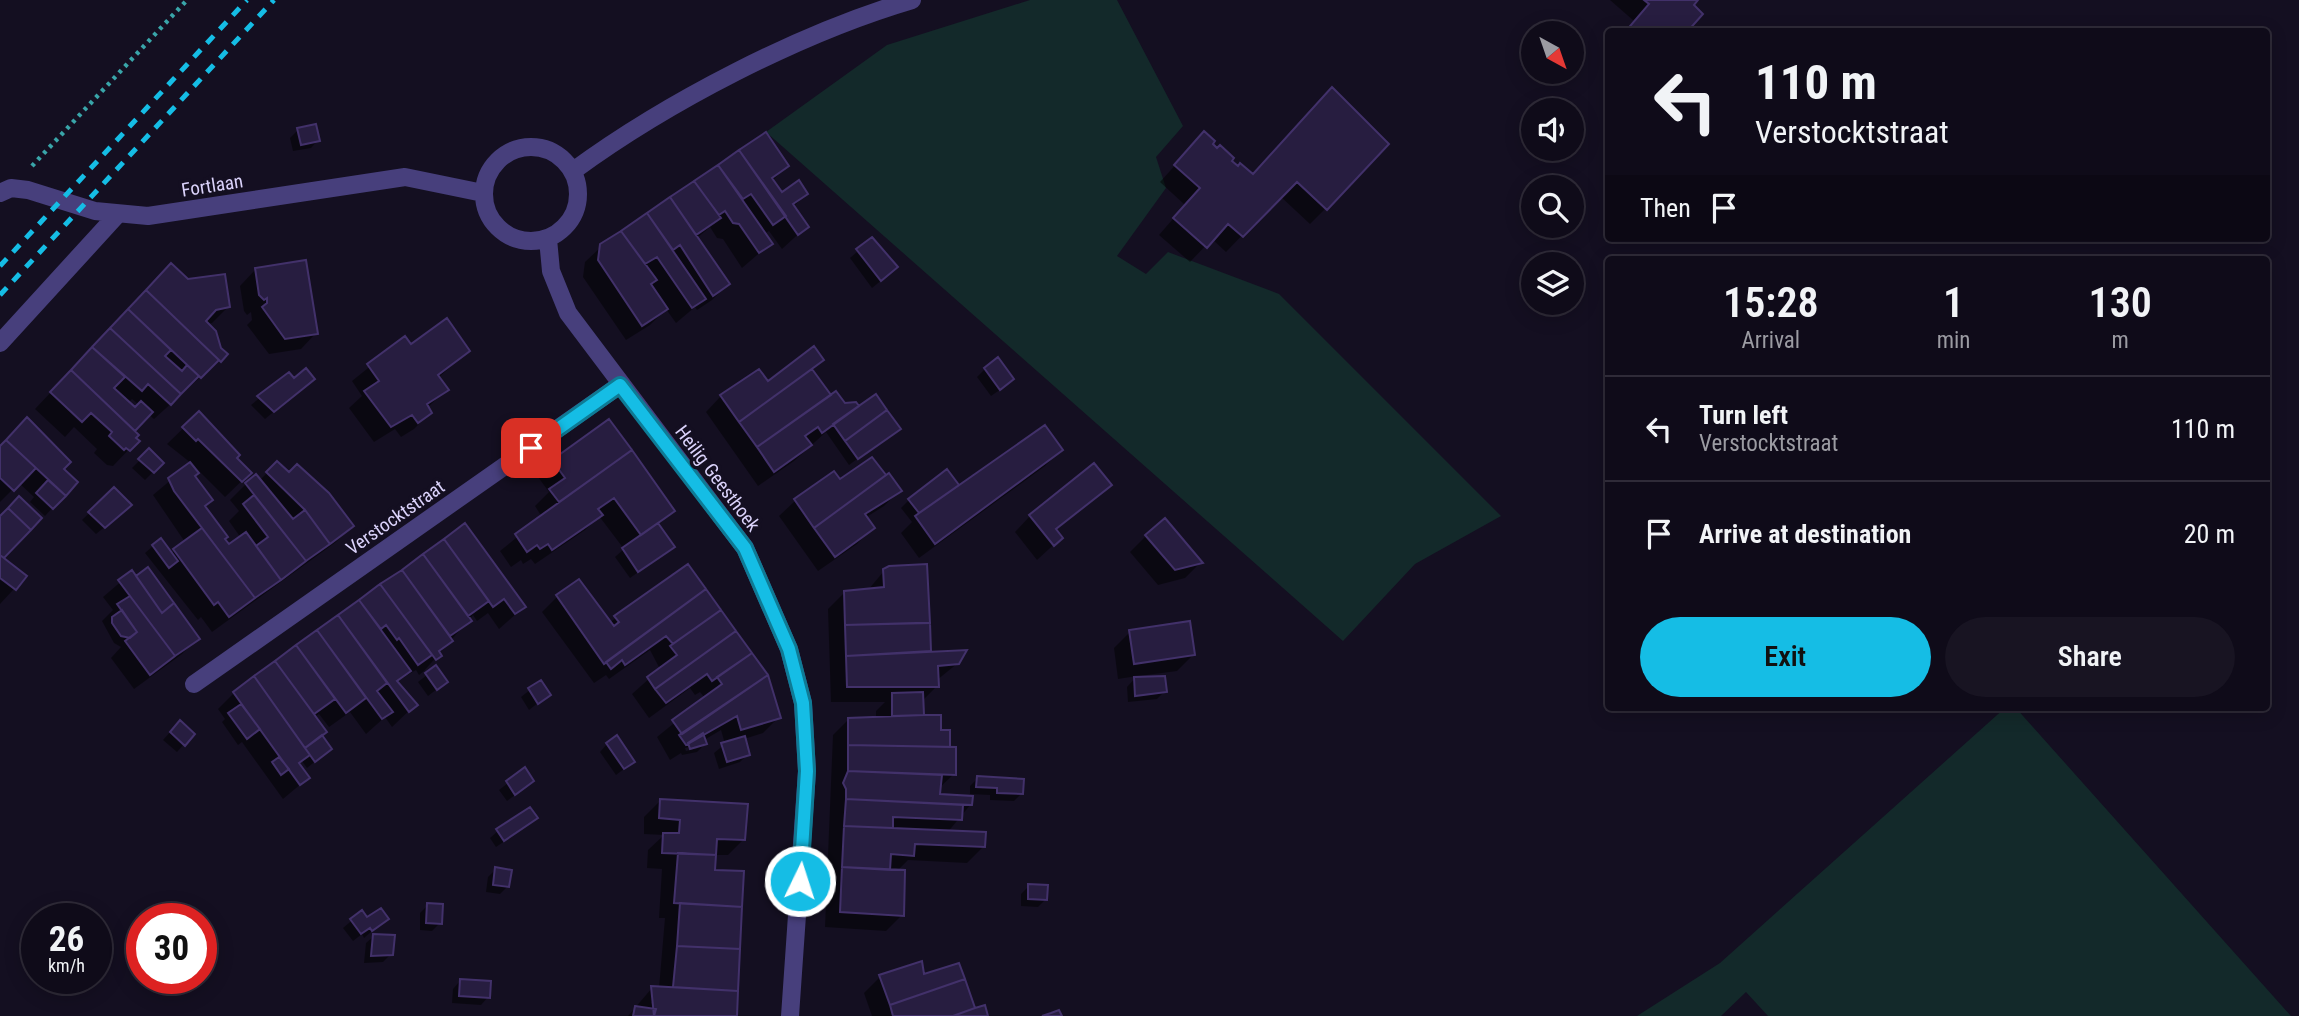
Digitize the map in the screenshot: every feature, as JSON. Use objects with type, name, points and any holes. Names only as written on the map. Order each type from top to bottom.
[{"type":"street","points":[[573,171],[617,139],[688,98],[804,41],[912,0]]},
{"type":"street","points":[[540,147],[554,152],[573,171],[579,193],[578,205],[563,229],[548,239],[529,242],[510,237],[497,228],[487,214],[483,193],[492,167],[512,150],[540,147]]},
{"type":"street","name":"Fortlaan","points":[[6,191],[117,215],[148,216],[405,177],[483,193]]},
{"type":"street","points":[[0,343],[117,215]]},
{"type":"street","name":"Heilig Geesthoek","points":[[548,239],[551,271],[568,313],[745,548],[789,649],[803,703],[807,771],[790,1016]]},
{"type":"street","name":"Verstocktstraat","points":[[194,684],[620,385]]},
{"type":"path","points":[[6,191],[187,0]]},
{"type":"green space","points":[[1030,0],[1117,0],[1183,126],[1156,157],[1166,188],[1117,256],[1146,274],[1168,252],[1279,294],[1501,516],[1415,564],[1343,641],[766,132],[887,45]]},
{"type":"green space","points":[[2002,711],[2019,711],[2291,1016],[1768,1016],[1746,992],[1721,1016],[1637,1016],[1720,963]]},
{"type":"building","points":[[1644,0],[1698,0],[1694,5],[1703,14],[1691,28],[1628,28],[1649,4]]},
{"type":"building","points":[[1332,87],[1389,144],[1327,210],[1297,182],[1243,237],[1228,224],[1207,248],[1173,218],[1200,188],[1174,165],[1204,131],[1215,141],[1213,144],[1217,148],[1220,145],[1234,158],[1232,161],[1238,166],[1240,163],[1253,174]]},
{"type":"building","points":[[316,124],[320,141],[301,145],[297,128]]},
{"type":"building","points":[[766,132],[789,166],[772,178],[782,192],[799,180],[808,194],[793,204],[809,227],[798,235],[739,150]]},
{"type":"building","points":[[739,150],[786,216],[773,225],[751,194],[743,199],[718,165]]},
{"type":"building","points":[[718,165],[773,244],[759,253],[739,224],[733,223],[725,211],[719,215],[694,181]]},
{"type":"building","points":[[694,181],[721,218],[696,235],[670,197]]},
{"type":"building","points":[[670,197],[730,284],[713,296],[680,245],[673,250],[647,213]]},
{"type":"building","points":[[647,213],[706,299],[692,308],[657,257],[645,264],[621,231]]},
{"type":"building","points":[[621,231],[657,280],[651,284],[668,309],[642,326],[598,260],[600,244]]},
{"type":"building","points":[[872,237],[898,267],[881,281],[856,249]]},
{"type":"building","points":[[306,260],[318,334],[285,339],[262,307],[267,303],[267,298],[264,300],[259,295],[255,268]]},
{"type":"building","points":[[171,263],[188,279],[225,274],[230,307],[216,310],[206,321],[216,331],[221,348],[228,354],[221,362],[146,290]]},
{"type":"building","points":[[146,290],[219,360],[201,378],[128,309]]},
{"type":"building","points":[[128,309],[171,350],[165,356],[182,371],[187,365],[199,376],[181,394],[110,328]]},
{"type":"building","points":[[447,318],[470,351],[438,375],[449,390],[427,404],[432,413],[418,423],[412,415],[391,427],[364,391],[379,381],[367,364],[405,336],[411,344]]},
{"type":"building","points":[[110,328],[181,394],[171,405],[148,384],[142,391],[92,347]]},
{"type":"building","points":[[814,346],[824,360],[739,422],[720,395],[759,369],[768,381]]},
{"type":"building","points":[[92,347],[125,377],[114,388],[135,407],[141,401],[153,412],[135,431],[71,370]]},
{"type":"building","points":[[998,357],[1014,379],[1000,390],[984,368]]},
{"type":"building","points":[[306,368],[315,379],[274,412],[257,396],[289,372],[294,378]]},
{"type":"building","points":[[812,369],[831,395],[757,447],[739,422]]},
{"type":"building","points":[[71,370],[139,435],[136,438],[140,441],[130,451],[126,448],[124,450],[109,436],[112,432],[91,413],[82,422],[50,392]]},
{"type":"building","points":[[836,391],[845,403],[856,402],[859,406],[822,433],[818,427],[805,436],[812,445],[774,472],[757,447]]},
{"type":"building","points":[[876,394],[887,410],[845,441],[833,424]]},
{"type":"building","points":[[887,410],[901,429],[858,459],[845,441]]},
{"type":"building","points":[[199,411],[240,455],[237,458],[252,473],[242,482],[182,427]]},
{"type":"building","points":[[27,417],[71,462],[64,469],[78,482],[66,496],[6,440]]},
{"type":"building","points":[[609,419],[632,450],[559,502],[549,489],[565,478],[552,460]]},
{"type":"building","points":[[1045,425],[1063,450],[935,544],[915,516]]},
{"type":"building","points":[[6,440],[36,468],[14,491],[0,478],[0,446]]},
{"type":"building","points":[[149,448],[164,463],[154,473],[138,459]]},
{"type":"building","points":[[632,450],[675,511],[641,535],[614,498],[598,509],[603,515],[552,550],[548,544],[540,549],[537,545],[527,552],[515,534]]},
{"type":"building","points":[[872,457],[886,475],[814,528],[794,499],[834,471],[840,479]]},
{"type":"building","points":[[277,461],[289,472],[297,464],[329,493],[354,526],[330,544],[305,510],[266,472]]},
{"type":"building","points":[[190,462],[199,473],[195,476],[213,500],[205,506],[228,537],[225,539],[229,544],[246,532],[281,580],[255,598],[174,491],[168,478]]},
{"type":"building","points":[[1094,463],[1112,485],[1056,529],[1063,538],[1054,546],[1029,515]]},
{"type":"building","points":[[947,469],[959,485],[919,513],[908,499]]},
{"type":"building","points":[[889,473],[902,491],[865,514],[875,528],[835,557],[814,528]]},
{"type":"building","points":[[256,474],[293,519],[305,510],[330,544],[306,561],[245,483]]},
{"type":"building","points":[[48,480],[66,496],[53,509],[36,493]]},
{"type":"building","points":[[114,487],[132,505],[105,528],[88,512]]},
{"type":"building","points":[[254,495],[306,561],[281,580],[256,546],[268,537],[243,504]]},
{"type":"building","points":[[19,496],[42,518],[31,530],[8,508]]},
{"type":"building","points":[[8,508],[31,530],[4,558],[0,555],[0,516]]},
{"type":"building","points":[[1165,518],[1203,563],[1175,570],[1145,535]]},
{"type":"building","points":[[465,523],[526,607],[515,614],[504,599],[493,607],[444,539]]},
{"type":"building","points":[[658,523],[675,547],[638,572],[622,548]]},
{"type":"building","points":[[202,528],[255,598],[229,617],[218,602],[214,605],[173,549]]},
{"type":"building","points":[[161,538],[178,561],[169,568],[152,545]]},
{"type":"building","points":[[444,539],[489,601],[468,616],[423,554]]},
{"type":"building","points":[[423,554],[472,621],[450,636],[402,570]]},
{"type":"building","points":[[0,555],[27,576],[16,590],[0,578]]},
{"type":"building","points":[[688,564],[706,589],[604,664],[556,595],[579,579],[614,626],[619,622],[614,616]]},
{"type":"building","points":[[927,564],[930,623],[845,625],[844,591],[884,587],[883,569],[889,566]]},
{"type":"building","points":[[148,567],[174,603],[162,613],[136,576]]},
{"type":"building","points":[[132,570],[162,613],[174,603],[200,639],[175,656],[118,580]]},
{"type":"building","points":[[402,570],[453,641],[439,651],[442,656],[436,660],[380,584]]},
{"type":"building","points":[[380,584],[432,655],[418,665],[399,638],[397,640],[386,625],[381,629],[359,600]]},
{"type":"building","points":[[706,589],[721,610],[673,644],[666,636],[625,665],[622,660],[611,669],[606,662]]},
{"type":"building","points":[[130,596],[175,656],[150,675],[125,641],[137,632],[117,604]]},
{"type":"building","points":[[359,600],[411,671],[397,681],[418,705],[409,712],[338,615]]},
{"type":"building","points":[[122,610],[137,632],[130,638],[121,636],[112,623],[112,617]]},
{"type":"building","points":[[721,610],[736,631],[655,689],[647,677],[677,655],[670,646]]},
{"type":"building","points":[[338,615],[387,683],[377,691],[393,712],[382,719],[317,630]]},
{"type":"building","points":[[1190,621],[1195,655],[1134,664],[1129,630]]},
{"type":"building","points":[[930,623],[931,651],[846,656],[845,625]]},
{"type":"building","points":[[317,630],[366,698],[346,713],[296,645]]},
{"type":"building","points":[[736,631],[752,653],[712,681],[707,674],[666,703],[655,689]]},
{"type":"building","points":[[296,645],[335,699],[314,714],[275,661]]},
{"type":"building","points":[[967,650],[959,664],[938,666],[939,687],[847,687],[846,656]]},
{"type":"building","points":[[752,653],[768,675],[682,734],[672,720],[722,684],[717,677]]},
{"type":"building","points":[[275,661],[327,732],[305,748],[254,676]]},
{"type":"building","points":[[436,665],[448,682],[437,690],[425,673]]},
{"type":"building","points":[[768,675],[781,718],[741,730],[737,716],[686,745],[679,735]]},
{"type":"building","points":[[254,676],[310,755],[299,763],[310,778],[300,785],[233,692]]},
{"type":"building","points":[[1165,676],[1167,692],[1135,696],[1134,677]]},
{"type":"building","points":[[541,680],[551,695],[538,704],[528,688]]},
{"type":"building","points":[[923,692],[924,715],[892,716],[892,693]]},
{"type":"building","points":[[241,704],[260,729],[247,739],[228,713]]},
{"type":"building","points":[[941,715],[941,730],[950,730],[950,747],[848,745],[848,718]]},
{"type":"building","points":[[180,720],[195,734],[185,746],[170,732]]},
{"type":"building","points":[[703,733],[707,744],[690,749],[688,743]]},
{"type":"building","points":[[322,735],[332,749],[315,762],[305,748]]},
{"type":"building","points":[[617,735],[635,762],[624,769],[606,743]]},
{"type":"building","points":[[745,736],[750,755],[727,762],[721,743]]},
{"type":"building","points":[[848,745],[956,747],[956,775],[848,771]]},
{"type":"building","points":[[279,757],[289,769],[281,775],[272,762]]},
{"type":"building","points":[[525,767],[534,781],[515,795],[506,781]]},
{"type":"building","points":[[848,771],[942,775],[940,794],[973,796],[972,805],[846,799],[843,783]]},
{"type":"building","points":[[977,776],[1024,779],[1023,794],[997,793],[997,788],[976,787]]},
{"type":"building","points":[[660,799],[748,804],[745,840],[717,839],[716,855],[662,853],[663,833],[679,833],[680,820],[659,818]]},
{"type":"building","points":[[846,799],[963,805],[962,820],[893,817],[893,828],[844,826]]},
{"type":"building","points":[[530,807],[538,818],[504,841],[496,829]]},
{"type":"building","points":[[844,826],[986,832],[985,847],[915,844],[914,856],[891,854],[890,870],[842,867]]},
{"type":"building","points":[[678,853],[716,855],[715,870],[744,871],[742,907],[674,903]]},
{"type":"building","points":[[495,867],[512,870],[509,887],[493,885]]},
{"type":"building","points":[[842,867],[905,870],[904,916],[840,912]]},
{"type":"building","points":[[1028,884],[1048,885],[1047,900],[1028,899]]},
{"type":"building","points":[[427,903],[443,904],[442,924],[426,923]]},
{"type":"building","points":[[680,903],[742,907],[740,949],[677,946]]},
{"type":"building","points":[[381,908],[389,919],[372,931],[370,928],[361,934],[350,919],[362,910],[367,917]]},
{"type":"building","points":[[373,934],[395,935],[393,955],[371,956]]},
{"type":"building","points":[[677,946],[740,949],[738,991],[673,987]]},
{"type":"building","points":[[922,961],[924,974],[959,963],[965,979],[890,1005],[879,975]]},
{"type":"building","points":[[460,979],[491,981],[490,998],[459,996]]},
{"type":"building","points":[[965,979],[975,1008],[953,1016],[893,1016],[890,1005]]},
{"type":"building","points":[[651,986],[738,991],[737,1016],[654,1016]]},
{"type":"building","points":[[985,1005],[988,1016],[953,1016],[975,1008]]},
{"type":"building","points":[[635,1006],[656,1009],[654,1016],[633,1016]]},
{"type":"building","points":[[1059,1010],[1062,1016],[1042,1016],[1051,1013]]},
{"type":"railway","points":[[0,266],[247,0]]},
{"type":"railway","points":[[0,295],[274,0]]},
{"type":"route","points":[[531,448],[620,385],[745,548],[789,649],[803,703],[807,771],[800,881]]}]
